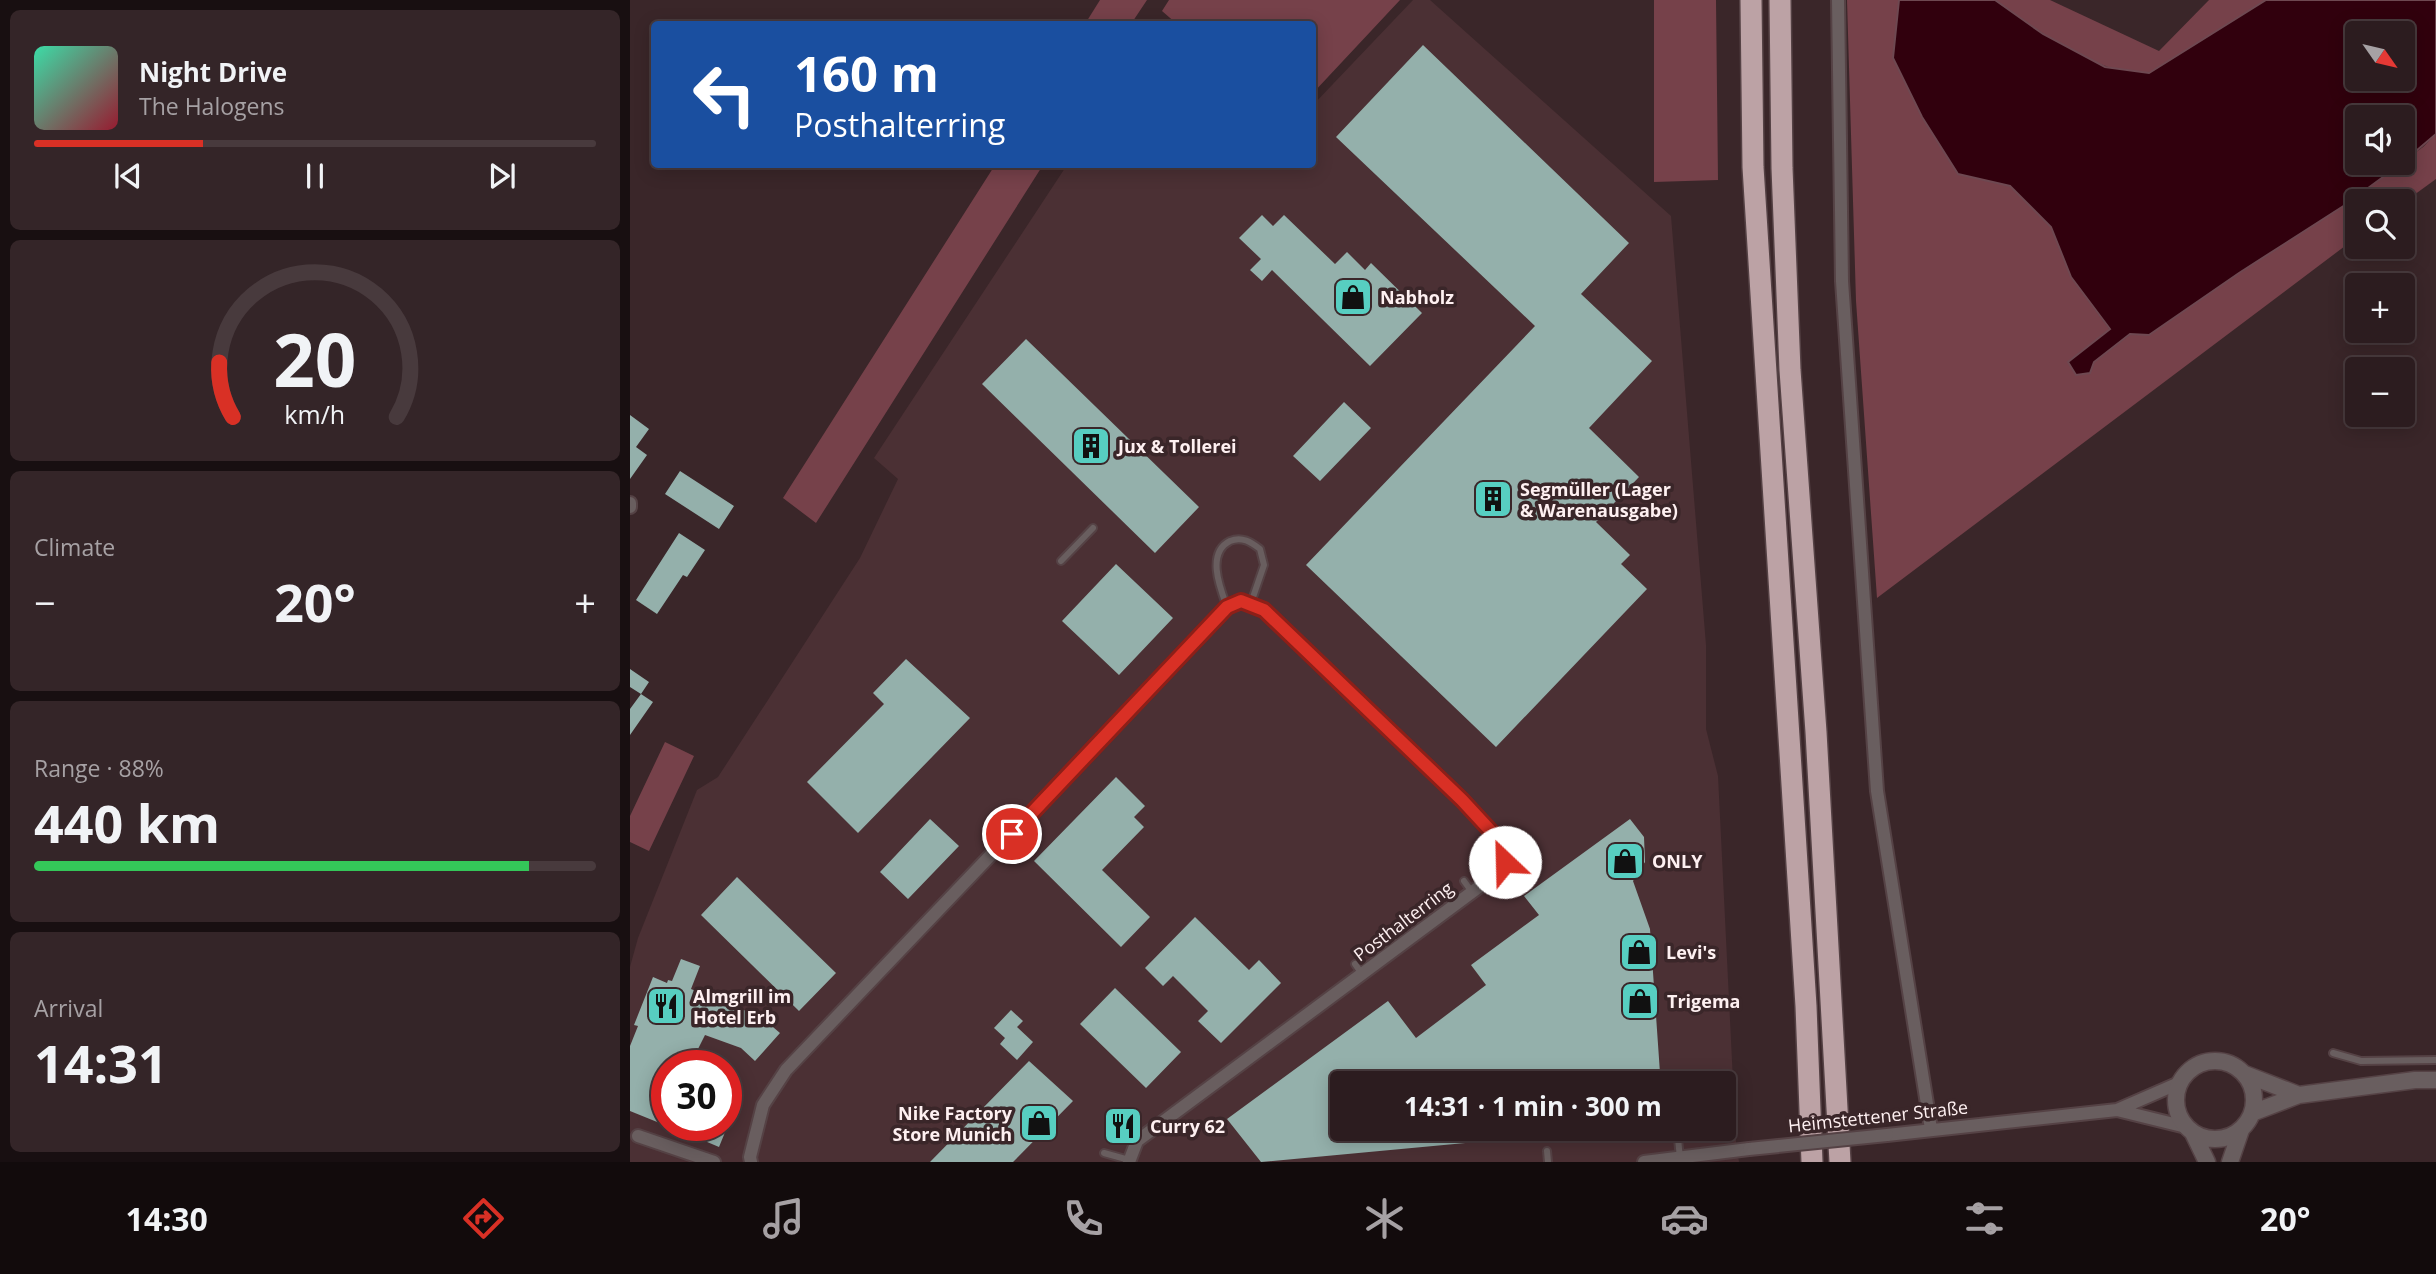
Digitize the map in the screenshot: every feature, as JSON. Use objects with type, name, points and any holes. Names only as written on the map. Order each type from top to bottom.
[{"type":"highway","points":[[1751,0],[1754,180],[1806,1006],[1812,1162]]},
{"type":"highway","points":[[1780,0],[1782,168],[1790,370],[1816,732],[1840,1162]]},
{"type":"street","points":[[1838,0],[1842,282],[1877,791],[1931,1129]]},
{"type":"street","points":[[751,1162],[763,1105],[786,1070],[1227,607],[1241,601],[1251,603]]},
{"type":"street","name":"Posthalterring","points":[[1131,1161],[1137,1140],[1358,969],[1468,886],[1505,862],[1499,840],[1415,753],[1264,610],[1251,603]]},
{"type":"street","name":"Heimstettener Straße","points":[[1644,1162],[1700,1158],[1749,1149],[2116,1110],[2179,1083],[2185,1074],[2204,1062],[2226,1062],[2245,1074],[2299,1095]]},
{"type":"street","points":[[2230,1162],[2241,1130],[2252,1113],[2254,1093],[2245,1074]]},
{"type":"street","name":"Heimstettener Straße","points":[[2252,1113],[2299,1095],[2415,1080],[2436,1080]]},
{"type":"street","points":[[2179,1083],[2176,1106],[2207,1162]]},
{"type":"street","name":"Heimstettener Straße","points":[[2116,1110],[2212,1139],[2222,1139],[2241,1130]]},
{"type":"street","points":[[638,1136],[714,1162]]},
{"type":"lane","points":[[1061,561],[1093,528]]},
{"type":"lane","points":[[1227,607],[1218,579],[1217,556],[1223,545],[1234,539],[1246,540],[1260,550],[1264,565],[1251,603]]},
{"type":"lane","points":[[2333,1053],[2361,1061],[2436,1060]]},
{"type":"lane","points":[[1678,1141],[1680,1160]]},
{"type":"lane","points":[[1547,1150],[1548,1162]]},
{"type":"lane","points":[[1104,1153],[1131,1161]]},
{"type":"shaded area","points":[[1100,0],[1147,0],[1133,21],[1087,21]]},
{"type":"shaded area","points":[[1169,0],[1400,0],[1316,90],[1316,21],[1174,21],[1162,11]]},
{"type":"shaded area","points":[[1413,0],[1430,0],[1671,216],[1706,645],[1706,729],[1718,776],[1733,1071],[1330,1071],[1330,1141],[1736,1141],[1739,1162],[630,1162],[630,967],[638,938],[697,790],[718,777],[860,558],[898,479],[874,458],[1065,168],[1316,168],[1316,102]]},
{"type":"shaded area","points":[[1654,0],[1716,0],[1718,180],[1654,182]]},
{"type":"shaded area","points":[[1847,0],[1899,0],[1893,58],[1922,117],[1958,174],[2010,186],[2051,227],[2071,277],[2110,330],[2068,362],[2094,362],[2131,334],[2149,335],[2345,205],[2345,246],[1877,598],[1856,301]]},
{"type":"shaded area","points":[[1899,0],[1995,0],[2043,34],[2105,67],[2149,73],[2266,0],[2436,0],[2436,134],[2415,152],[2415,105],[2345,105],[2345,175],[2386,175],[2367,189],[2345,189],[2345,205],[2149,335],[2130,334],[2094,362],[2090,373],[2076,375],[2068,362],[2110,329],[2071,277],[2051,227],[2010,186],[1958,174],[1922,117],[1893,58]]},
{"type":"shaded area","points":[[1995,0],[2050,0],[2159,51],[2209,0],[2266,0],[2187,52],[2148,73],[2129,72],[2088,59],[2047,36]]},
{"type":"shaded area","points":[[2436,134],[2436,179],[2415,194],[2415,189],[2367,189],[2385,175],[2415,175],[2415,153]]},
{"type":"shaded area","points":[[993,168],[1041,168],[816,523],[783,498]]},
{"type":"shaded area","points":[[665,742],[694,756],[649,851],[630,842],[630,816]]},
{"type":"building","name":"Segmüller (Lager & Warenausgabe)","points":[[1423,45],[1629,243],[1581,294],[1652,361],[1589,428],[1639,477],[1596,522],[1630,555],[1621,564],[1647,589],[1496,747],[1306,565],[1535,326],[1336,137]]},
{"type":"building","name":"Nabholz","points":[[1262,215],[1273,226],[1284,215],[1335,264],[1347,252],[1365,270],[1371,263],[1422,313],[1370,366],[1272,270],[1262,281],[1250,270],[1261,259],[1239,238]]},
{"type":"building","name":"Jux & Tollerei","points":[[1026,339],[1199,507],[1155,553],[982,384]]},
{"type":"building","points":[[1344,402],[1371,428],[1320,481],[1293,456]]},
{"type":"building","points":[[630,415],[649,429],[636,447],[647,455],[630,479]]},
{"type":"building","points":[[680,471],[734,506],[719,529],[665,494]]},
{"type":"building","points":[[679,533],[705,550],[687,577],[683,575],[657,614],[636,600]]},
{"type":"building","points":[[1116,564],[1173,618],[1119,675],[1062,621]]},
{"type":"building","points":[[906,659],[970,718],[858,833],[807,782],[884,704],[873,693]]},
{"type":"building","points":[[630,669],[649,682],[641,694],[630,687]]},
{"type":"building","points":[[641,694],[653,702],[630,735],[630,709]]},
{"type":"building","points":[[1116,777],[1145,806],[1134,817],[1144,827],[1102,870],[1150,917],[1121,947],[1034,861]]},
{"type":"building","points":[[930,819],[959,846],[908,899],[880,872]]},
{"type":"building","points":[[1630,819],[1644,837],[1645,862],[1633,881],[1650,929],[1660,1071],[1330,1071],[1330,1141],[1477,1141],[1261,1162],[1227,1119],[1388,1001],[1416,1038],[1486,985],[1471,965],[1539,915],[1524,896]]},
{"type":"building","points":[[737,877],[836,973],[799,1011],[701,915]]},
{"type":"building","points":[[1195,917],[1249,970],[1259,960],[1281,983],[1221,1043],[1198,1021],[1208,1011],[1173,976],[1163,986],[1145,968]]},
{"type":"building","points":[[681,959],[700,966],[691,989],[761,1017],[780,1033],[755,1061],[741,1048],[705,1035],[698,1050],[651,1050],[651,1120],[630,1111],[630,1046],[638,1026],[634,1025],[653,977],[667,983],[668,980],[672,981]]},
{"type":"building","points":[[1115,988],[1181,1052],[1146,1088],[1080,1024]]},
{"type":"building","points":[[1011,1010],[1023,1021],[1017,1027],[1033,1042],[1017,1060],[1000,1044],[1005,1038],[994,1028]]},
{"type":"building","points":[[1029,1061],[1073,1101],[1013,1162],[930,1162]]},
{"type":"building","points":[[705,1141],[721,1141],[719,1147]]},
{"type":"place","name":"Nabholz","points":[[1353,297]]},
{"type":"place","name":"Jux & Tollerei","points":[[1091,446]]},
{"type":"place","name":"Segmüller (Lager & Warenausgabe)","points":[[1493,499]]},
{"type":"place","name":"ONLY","points":[[1625,861]]},
{"type":"place","name":"Levi's","points":[[1639,952]]},
{"type":"place","name":"Trigema","points":[[1640,1001]]},
{"type":"place","name":"Almgrill im Hotel Erb","points":[[666,1006]]},
{"type":"place","name":"Nike Factory Store Munich","points":[[1039,1123]]},
{"type":"place","name":"Curry 62","points":[[1123,1126]]},
{"type":"route","points":[[1012,834],[1227,607],[1241,601],[1264,610],[1443,781],[1499,840],[1504,850],[1505,862]]}]
